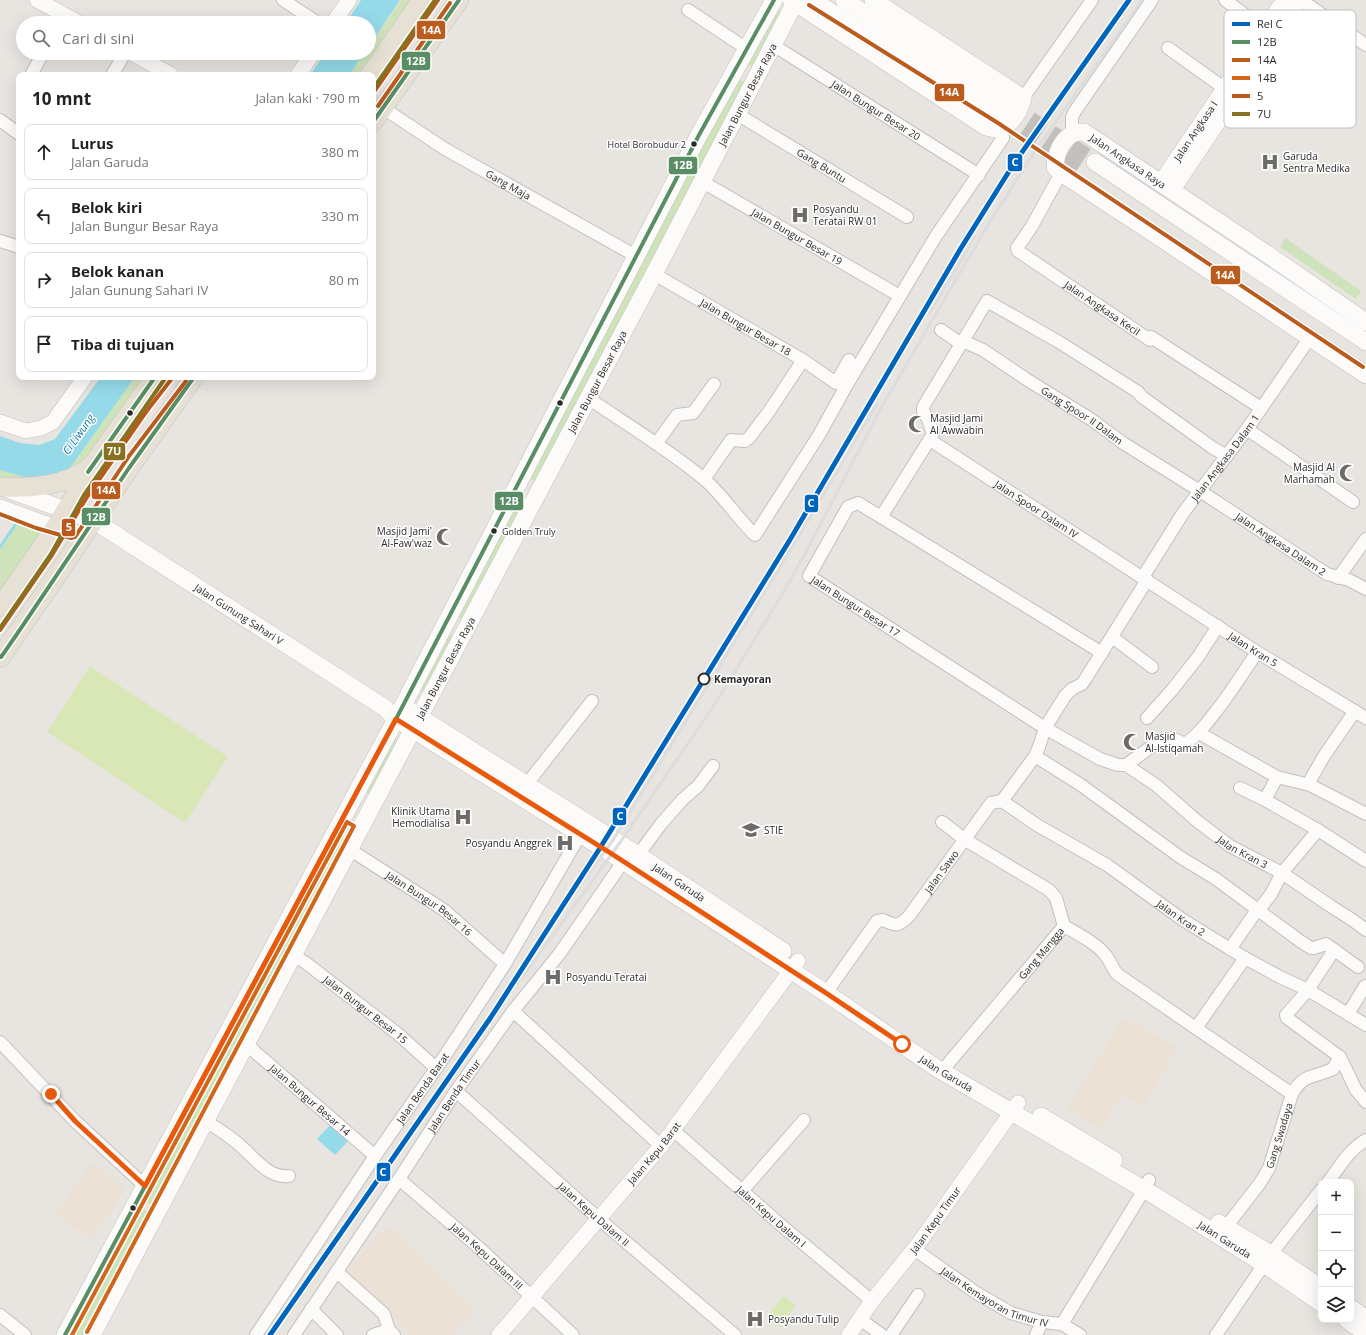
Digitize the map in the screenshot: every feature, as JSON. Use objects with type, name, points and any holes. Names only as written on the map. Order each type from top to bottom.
[{"type":"main road","points":[[372,72],[422,0]]},
{"type":"main road","points":[[378,115],[459,0]]},
{"type":"main road","name":"Jalan Bungur Besar Raya","points":[[65,1335],[345,813],[394,711],[444,625],[562,402],[699,135],[774,0]]},
{"type":"main road","points":[[812,0],[1008,113]]},
{"type":"main road","points":[[844,0],[1008,113]]},
{"type":"main road","points":[[873,0],[1008,113]]},
{"type":"main road","points":[[794,1],[986,127],[1008,113]]},
{"type":"main road","name":"Jalan Bungur Besar Raya","points":[[92,1335],[415,722],[654,274],[773,45],[794,1]]},
{"type":"main road","points":[[736,69],[755,79]]},
{"type":"main road","name":"Jalan Angkasa Raya","points":[[1072,134],[1084,132],[1366,322]]},
{"type":"main road","points":[[1072,134],[1064,141],[1056,156],[1055,167],[1061,173],[1160,237],[1309,339],[1366,375]]},
{"type":"main road","name":"Jalan Angkasa Raya","points":[[1094,162],[1366,342]]},
{"type":"main road","points":[[1084,175],[1366,362]]},
{"type":"main road","points":[[0,607],[56,527],[94,463],[153,380]]},
{"type":"main road","points":[[0,657],[54,582],[88,528],[192,380]]},
{"type":"main road","points":[[4,488],[31,487],[69,479],[80,474],[94,463]]},
{"type":"main road","points":[[4,488],[66,510],[88,528]]},
{"type":"main road","points":[[4,509],[32,520],[56,527],[88,528]]},
{"type":"main road","name":"Jalan Gunung Sahari V","points":[[88,528],[394,711]]},
{"type":"main road","points":[[444,625],[463,633]]},
{"type":"main road","name":"Jalan Garuda","points":[[394,711],[526,785],[630,859],[829,988],[946,1067],[1146,1185],[1267,1259],[1319,1287]]},
{"type":"main road","name":"Jalan Garuda","points":[[415,722],[580,835],[630,859]]},
{"type":"main road","points":[[345,813],[362,824]]},
{"type":"main road","name":"Jalan Garuda","points":[[1146,1185],[1226,1227],[1318,1300]]},
{"type":"main road","points":[[1354,1310],[1366,1319]]},
{"type":"main road","points":[[1351,1323],[1366,1333]]},
{"type":"street","points":[[37,0],[58,16]]},
{"type":"street","points":[[283,0],[307,16]]},
{"type":"street","points":[[338,16],[349,0]]},
{"type":"street","points":[[588,398],[656,444],[704,479],[716,490],[745,526],[755,535],[820,435],[845,388],[936,236],[1003,138],[1002,132],[1008,113],[1092,0]]},
{"type":"street","points":[[1072,134],[1072,117],[1075,111],[1152,0]]},
{"type":"street","points":[[1224,0],[1238,10]]},
{"type":"street","name":"Jalan Angkasa I","points":[[1277,10],[1284,0]]},
{"type":"street","points":[[1301,0],[1315,10]]},
{"type":"street","name":"Jalan Angkasa I","points":[[1294,10],[1301,0]]},
{"type":"street","points":[[688,10],[747,49]]},
{"type":"street","points":[[1356,38],[1366,45]]},
{"type":"street","name":"Jalan Bungur Besar 20","points":[[773,45],[979,175]]},
{"type":"street","points":[[1168,48],[1224,88]]},
{"type":"street","points":[[32,72],[39,60]]},
{"type":"street","points":[[114,72],[121,60]]},
{"type":"street","points":[[144,60],[165,72]]},
{"type":"street","points":[[300,72],[308,60]]},
{"type":"street","name":"Jalan Angkasa I","points":[[1166,187],[1224,88]]},
{"type":"street","name":"Jalan Angkasa I","points":[[1166,187],[1224,107]]},
{"type":"street","name":"Gang Buntu","points":[[737,114],[907,217]]},
{"type":"street","name":"Gang Maja","points":[[378,115],[445,149],[636,256]]},
{"type":"street","points":[[0,120],[16,132]]},
{"type":"street","name":"Jalan Angkasa Kecil","points":[[1061,173],[1032,226],[1017,248],[1018,251],[1150,340],[1151,337],[1261,408]]},
{"type":"street","name":"Jalan Bungur Besar 19","points":[[701,181],[893,292]]},
{"type":"street","points":[[0,241],[16,246]]},
{"type":"street","name":"Jalan Bungur Besar 18","points":[[654,274],[803,360],[836,383],[849,360]]},
{"type":"street","points":[[881,517],[912,466],[930,440],[932,432],[923,411],[923,407],[986,301],[1059,342],[1138,392],[1142,397],[1213,448],[1227,456]]},
{"type":"street","name":"Gang Spoor II Dalam","points":[[941,330],[957,341],[963,341],[983,350],[1092,420],[1129,447],[1200,491]]},
{"type":"street","name":"Jalan Angkasa Dalam 1","points":[[1044,728],[1069,691],[1082,684],[1112,637],[1183,513],[1247,429],[1309,339]]},
{"type":"street","points":[[704,479],[731,440],[745,441],[749,438],[768,413],[803,360]]},
{"type":"street","points":[[0,422],[26,431],[41,428],[53,422],[84,380]]},
{"type":"street","points":[[656,444],[677,415],[693,412],[714,384]]},
{"type":"street","points":[[1247,429],[1353,502]]},
{"type":"street","name":"Jalan Spoor Dalam IV","points":[[930,440],[1145,579]]},
{"type":"street","name":"Jalan Angkasa Dalam 2","points":[[1200,491],[1327,574],[1349,580],[1366,589]]},
{"type":"street","name":"Jalan Bungur Besar 17","points":[[1102,653],[858,503],[848,507],[808,576],[1044,728],[1100,759],[1118,765],[1126,765]]},
{"type":"street","points":[[1338,578],[1366,539]]},
{"type":"street","name":"Jalan Kran 5","points":[[1145,579],[1257,652],[1366,718]]},
{"type":"street","points":[[1147,718],[1172,690],[1198,657],[1218,626]]},
{"type":"street","points":[[1112,637],[1152,667]]},
{"type":"street","points":[[1126,765],[1159,740],[1172,738],[1185,744],[1199,734],[1226,699],[1257,652]]},
{"type":"street","points":[[526,785],[592,701]]},
{"type":"street","points":[[1308,784],[1324,756],[1355,711]]},
{"type":"street","name":"Jalan Sawo","points":[[829,988],[877,921],[883,920],[894,925],[901,924],[910,916],[991,803],[1002,801],[1034,756],[1039,747],[1044,728]]},
{"type":"street","points":[[1199,734],[1277,777],[1308,784],[1366,814]]},
{"type":"street","points":[[1034,756],[1081,786],[1180,857],[1216,879],[1311,948],[1316,948],[1325,944],[1358,967]]},
{"type":"street","name":"Jalan Kran 3","points":[[1126,765],[1156,785],[1196,821],[1230,846],[1282,873],[1366,930]]},
{"type":"street","name":"Jalan Benda Timur","points":[[294,1335],[456,1091],[514,1011],[560,953],[630,859],[682,800],[698,786],[713,766]]},
{"type":"street","points":[[1265,800],[1277,777]]},
{"type":"street","points":[[1240,788],[1265,800],[1318,830],[1366,861]]},
{"type":"street","name":"Jalan Kran 2","points":[[1002,801],[1037,825],[1107,865],[1183,920],[1230,949],[1280,977],[1308,990],[1366,1025]]},
{"type":"street","name":"Gang Mangga","points":[[942,822],[964,839],[1049,890],[1056,898],[1064,926],[946,1067]]},
{"type":"street","points":[[1230,949],[1271,894],[1282,873],[1318,830]]},
{"type":"street","name":"Jalan Benda Barat","points":[[256,1335],[505,964],[580,835]]},
{"type":"street","name":"Jalan Bungur Besar 16","points":[[349,849],[444,910],[505,964]]},
{"type":"street","points":[[1064,926],[1087,939],[1102,952],[1107,957],[1117,974],[1292,1094]]},
{"type":"street","points":[[1334,950],[1308,990],[1286,1017],[1340,1057],[1360,1095],[1366,1102]]},
{"type":"street","name":"Jalan Bungur Besar 15","points":[[293,955],[306,963],[387,1025],[436,1068]]},
{"type":"street","points":[[1196,1028],[1245,958]]},
{"type":"street","name":"Jalan Kepu Barat","points":[[499,1335],[674,1130],[795,966]]},
{"type":"street","points":[[1348,1014],[1365,986]]},
{"type":"street","points":[[514,1011],[661,1146]]},
{"type":"street","points":[[0,1042],[75,1121],[145,1186]]},
{"type":"street","name":"Jalan Bungur Besar 14","points":[[247,1043],[261,1057],[375,1156]]},
{"type":"street","name":"Gang Swadaya","points":[[1226,1227],[1260,1183],[1269,1168],[1292,1094],[1297,1086],[1304,1079],[1333,1069],[1340,1057]]},
{"type":"street","name":"Jalan Kepu Dalam II","points":[[456,1091],[599,1218],[735,1335]]},
{"type":"street","name":"Jalan Kepu Timur","points":[[849,1335],[872,1301],[914,1249],[1015,1107]]},
{"type":"street","points":[[742,1191],[804,1120]]},
{"type":"street","points":[[205,1121],[216,1127],[246,1150],[259,1164],[273,1173],[289,1176]]},
{"type":"street","name":"Jalan Kepu Dalam I","points":[[674,1130],[742,1191],[872,1301]]},
{"type":"street","points":[[1330,1179],[1353,1150],[1360,1143],[1366,1140]]},
{"type":"street","name":"Jalan Kepu Dalam III","points":[[399,1179],[477,1246],[574,1335]]},
{"type":"street","points":[[1062,1324],[1146,1185]]},
{"type":"street","points":[[1216,1335],[1267,1259],[1318,1194]]},
{"type":"street","name":"Jalan Kemayoran Timur IV","points":[[914,1249],[975,1292],[1011,1313],[1042,1322],[1062,1324],[1080,1335]]},
{"type":"street","points":[[337,1272],[384,1314],[391,1332],[374,1335]]},
{"type":"street","points":[[891,1335],[918,1295]]},
{"type":"street","points":[[312,1309],[337,1335]]},
{"type":"street","points":[[0,1315],[25,1335]]},
{"type":"street","points":[[860,1320],[882,1335]]},
{"type":"street","points":[[1036,1335],[1042,1322]]},
{"type":"shaded area","points":[[1126,1019],[1177,1047],[1144,1107],[1122,1094],[1101,1130],[1067,1108],[1122,1020]]},
{"type":"shaded area","points":[[92,1163],[126,1189],[91,1238],[55,1214]]},
{"type":"shaded area","points":[[390,1225],[475,1309],[449,1335],[412,1335],[346,1270]]},
{"type":"green space","points":[[401,0],[422,0],[371,72],[351,72],[359,60],[376,60],[376,36]]},
{"type":"green space","points":[[775,8],[787,15],[778,20],[752,66],[745,63]]},
{"type":"green space","points":[[737,78],[745,82],[535,481],[528,478]]},
{"type":"green space","points":[[1285,238],[1361,291],[1356,299],[1280,247]]},
{"type":"green space","points":[[133,380],[153,380],[94,463],[69,479],[31,487],[0,486],[0,469],[31,479],[67,472]]},
{"type":"green space","points":[[518,495],[525,499],[461,619],[455,616]]},
{"type":"green space","points":[[21,516],[56,527],[0,607],[0,547]]},
{"type":"green space","points":[[447,633],[453,636],[424,692],[418,689]]},
{"type":"green space","points":[[90,666],[228,757],[185,823],[47,732]]},
{"type":"green space","points":[[392,737],[398,740],[369,794],[363,791]]},
{"type":"green space","points":[[338,836],[346,841],[152,1205],[144,1201]]},
{"type":"green space","points":[[140,1207],[148,1211],[83,1335],[73,1335]]},
{"type":"green space","points":[[784,1296],[796,1306],[778,1327],[766,1317]]},
{"type":"water","points":[[361,0],[400,0],[376,36],[376,16],[351,16]]},
{"type":"water","points":[[320,60],[359,60],[351,72],[312,72]]},
{"type":"water","name":"Ci Liwung","points":[[99,380],[133,380],[67,472],[31,479],[0,470],[0,436],[20,443],[39,445],[55,439]]},
{"type":"water","points":[[333,1122],[351,1138],[335,1155],[317,1139]]},
{"type":"waterway","points":[[0,547],[18,521]]},
{"type":"tunnel","points":[[1009,106],[1095,162]]},
{"type":"tunnel","points":[[1001,118],[1083,175]]},
{"type":"railway","points":[[491,1017],[527,971],[619,844],[713,707],[783,593],[881,408],[985,230],[1033,154],[1142,0]]},
{"type":"railway","points":[[929,314],[975,237]]},
{"type":"railway","points":[[545,933],[613,840],[778,571],[877,404]]},
{"type":"rail line","name":"C","points":[[270,1335],[491,1017],[600,848],[791,538],[961,248],[1013,165],[1129,0]]},
{"type":"transit line","name":"7U","points":[[376,85],[435,0]]},
{"type":"transit line","name":"5","points":[[376,89],[438,0]]},
{"type":"transit line","name":"12B","points":[[376,118],[459,0]]},
{"type":"transit line","name":"12B","points":[[65,1335],[396,719],[699,135],[774,0]]},
{"type":"transit line","name":"14A","points":[[378,106],[450,3]]},
{"type":"transit line","name":"14A","points":[[809,5],[998,123],[1363,367]]},
{"type":"transit line","name":"12B","points":[[88,472],[153,380]]},
{"type":"transit line","name":"7U","points":[[0,628],[51,554],[84,495],[164,380]]},
{"type":"transit line","name":"5","points":[[0,630],[52,555],[87,497],[146,412],[171,380]]},
{"type":"transit line","name":"12B","points":[[0,656],[1,657],[129,468],[192,380]]},
{"type":"transit line","name":"14A","points":[[0,514],[36,528],[71,538],[75,537],[129,456],[186,381]]},
{"type":"transit line","name":"14B","points":[[72,1335],[347,822],[354,826],[87,1332]]},
{"type":"place","name":"Hotel Borobudur 2","points":[[694,144]]},
{"type":"place","name":"Garuda Sentra Medika","points":[[1270,162]]},
{"type":"place","name":"Posyandu Teratai RW 01","points":[[800,215]]},
{"type":"place","name":"Masjid Jami Al Awwabin","points":[[917,424]]},
{"type":"place","name":"Masjid Al Marhamah","points":[[1348,473]]},
{"type":"place","name":"Golden Truly","points":[[494,531]]},
{"type":"place","name":"Masjid Jami' Al-Faw'waz","points":[[445,537]]},
{"type":"place","name":"Kemayoran","points":[[704,679]]},
{"type":"place","name":"Masjid Al-Istiqamah","points":[[1132,742]]},
{"type":"place","name":"Klinik Utama Hemodialisa","points":[[463,817]]},
{"type":"place","name":"STIE","points":[[751,830]]},
{"type":"place","name":"Posyandu Anggrek","points":[[565,843]]},
{"type":"place","name":"Posyandu Teratai","points":[[553,977]]},
{"type":"place","name":"Posyandu Tulip","points":[[755,1319]]},
{"type":"route","points":[[51,1094],[75,1121],[145,1186],[396,719],[600,848],[612,854],[902,1044]]}]
